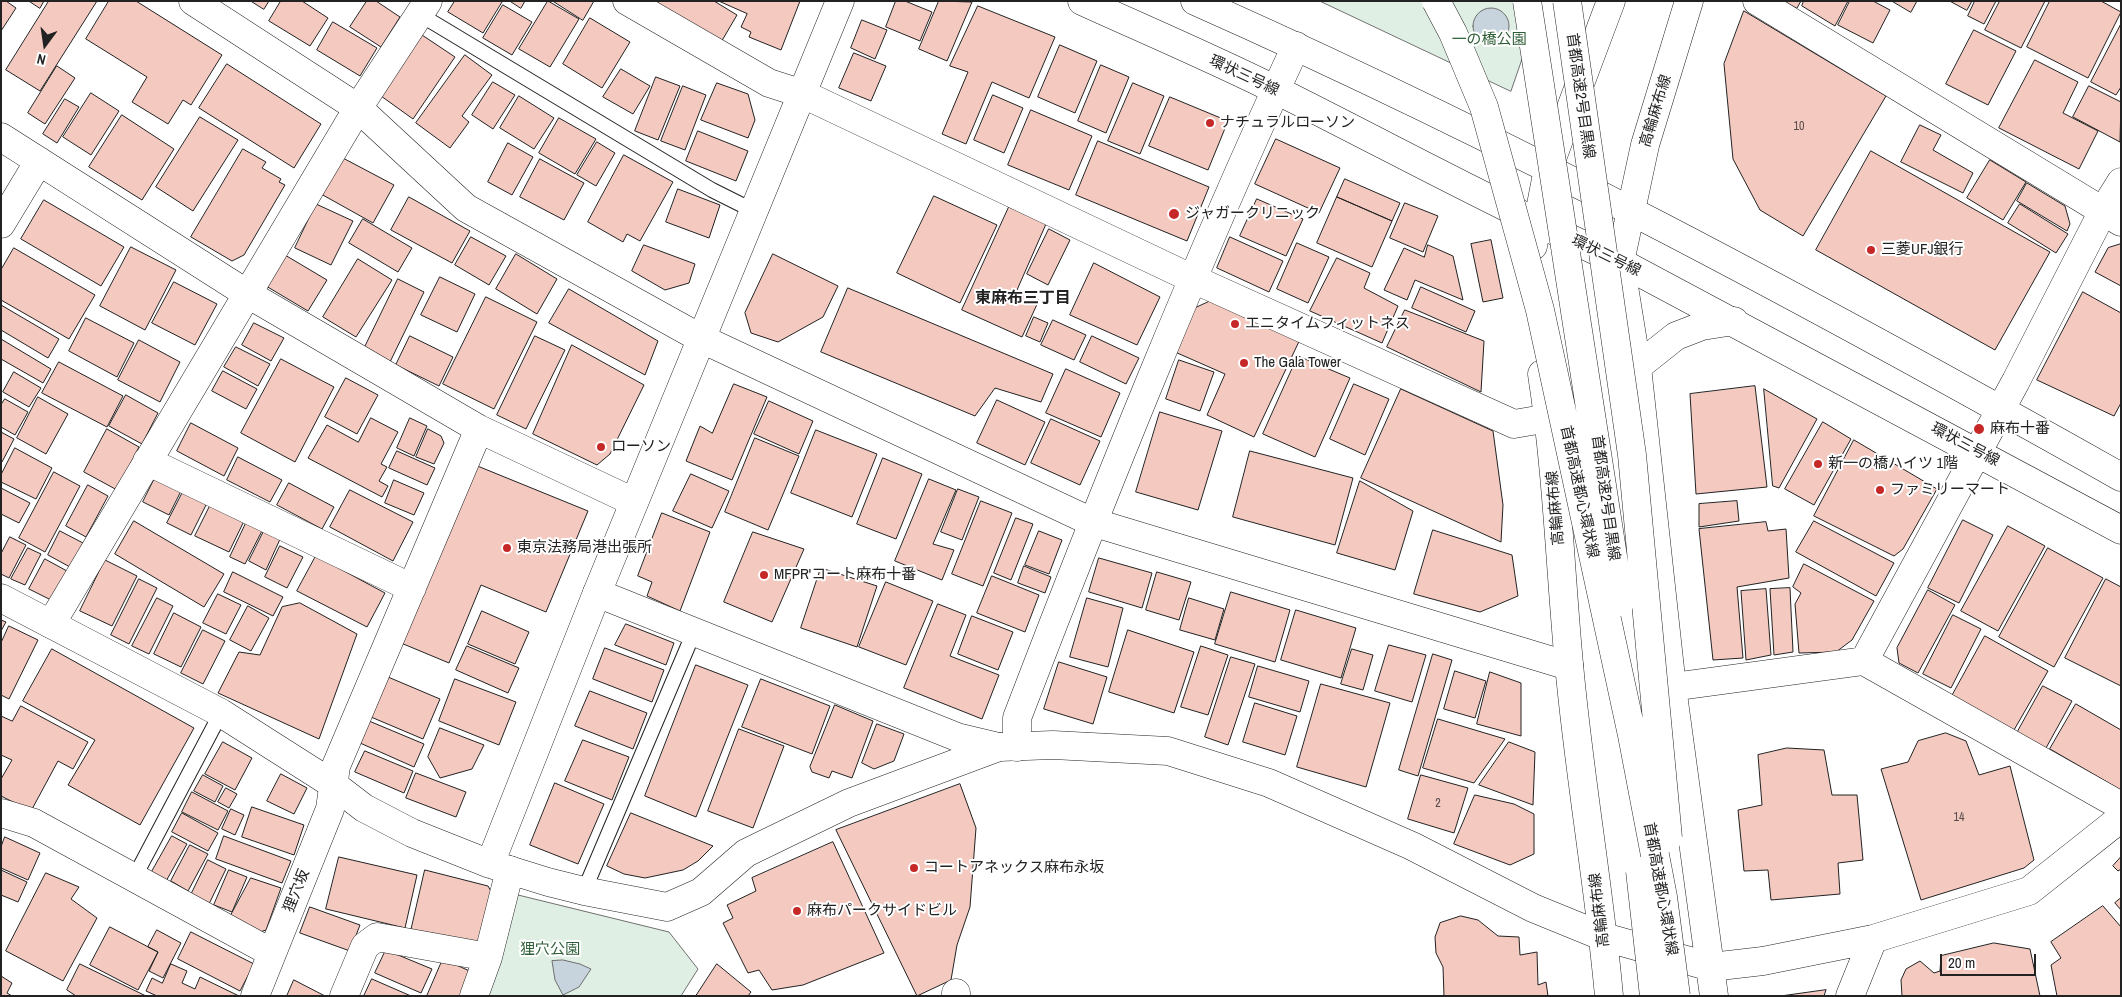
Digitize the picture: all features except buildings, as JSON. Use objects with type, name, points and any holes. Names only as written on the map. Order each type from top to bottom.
[{"type":"main road","points":[[193,1],[358,108],[466,208],[702,339],[1092,522],[1569,666]]},
{"type":"main road","points":[[627,1],[769,83],[803,94],[1191,278],[1514,424],[1549,418]]},
{"type":"main road","points":[[474,996],[488,957],[500,867],[597,593],[840,1]]},
{"type":"main road","name":"環状三号線","points":[[1082,1],[1275,90],[1481,193],[1536,223],[1620,262],[1734,321],[2121,530]]},
{"type":"main road","points":[[1195,1],[1296,46],[1630,210],[2001,409],[2121,478]]},
{"type":"main road","name":"首都高速都心環状線","points":[[1419,1],[1439,38],[1466,105],[1505,236],[1524,312],[1632,817],[1646,911],[1654,996]]},
{"type":"main road","name":"首都高速都心環状線","points":[[1436,1],[1453,33],[1484,107],[1540,310],[1632,735],[1663,897],[1677,996]]},
{"type":"main road","name":"首都高速2号目黒線","points":[[1527,1],[1601,469],[1650,807],[1662,922],[1666,996]]},
{"type":"main road","name":"首都高速2号目黒線","points":[[1567,1],[1632,455],[1678,937],[1677,996]]},
{"type":"main road","name":"高輪麻布線","points":[[1609,996],[1604,937],[1569,666],[1549,418],[1534,321],[1532,252],[1536,223],[1548,169],[1611,1]]},
{"type":"main road","name":"高輪麻布線","points":[[1689,1],[1645,145],[1620,262],[1638,367],[1672,686],[1714,996]]},
{"type":"main road","points":[[1757,1],[2112,216]]},
{"type":"main road","points":[[51,624],[246,293],[358,108],[423,8]]},
{"type":"main road","points":[[1008,747],[1017,718],[1092,522],[1191,278],[1296,46]]},
{"type":"main road","points":[[1,137],[246,293],[479,428],[634,502]]},
{"type":"main road","points":[[1,224],[39,161]]},
{"type":"main road","points":[[1864,661],[2001,409],[2112,216],[2121,182]]},
{"type":"main road","points":[[1638,367],[1676,336],[1702,326],[1734,321]]},
{"type":"main road","name":"狸穴坂","points":[[255,996],[330,809],[336,766],[479,428]]},
{"type":"main road","points":[[147,461],[412,588]]},
{"type":"main road","points":[[597,593],[957,737],[1008,747],[1052,745],[1168,751],[1269,783],[1412,846],[1533,908],[1604,937],[1711,967],[1763,961],[1874,939],[2028,890],[2121,818]]},
{"type":"main road","points":[[1,598],[221,713],[334,785],[364,808],[412,833],[500,867],[584,891],[670,907],[701,892],[746,853],[849,803],[1008,747]]},
{"type":"main road","points":[[1672,686],[1864,661],[2121,806]]},
{"type":"main road","points":[[1,813],[34,823],[272,953]]},
{"type":"main road","points":[[344,996],[364,946],[378,937],[488,957]]},
{"type":"main road","points":[[1850,996],[1874,939]]},
{"type":"lane","points":[[423,8],[712,190],[754,211]]},
{"type":"lane","points":[[584,891],[694,632]]},
{"type":"lane","points":[[134,878],[221,713]]},
{"type":"green space","name":"一の橋公園","points":[[1320,1],[1542,1],[1511,91]]},
{"type":"green space","name":"狸穴公園","points":[[514,894],[669,932],[698,969],[681,996],[485,996]]},
{"type":"shaded area","points":[[1491,8],[1503,14],[1509,26],[1503,38],[1491,44],[1479,38],[1473,26],[1479,14]]},
{"type":"shaded area","points":[[563,960],[591,969],[579,987],[563,995],[555,980],[552,961]]},
{"type":"place","name":"ナチュラルローソン","points":[[1210,123]]},
{"type":"place","name":"ジャガークリニック","points":[[1174,214]]},
{"type":"place","name":"三菱UFJ銀行","points":[[1871,250]]},
{"type":"place","name":"エニタイムフィットネス","points":[[1235,324]]},
{"type":"place","name":"The Gala Tower","points":[[1244,363]]},
{"type":"place","name":"麻布十番","points":[[1979,429]]},
{"type":"place","name":"ローソン","points":[[601,447]]},
{"type":"place","name":"新一の橋ハイツ 1階","points":[[1818,464]]},
{"type":"place","name":"ファミリーマート","points":[[1880,490]]},
{"type":"place","name":"東京法務局港出張所","points":[[507,548]]},
{"type":"place","name":"MFPR'コート麻布十番","points":[[764,575]]},
{"type":"place","name":"コートアネックス麻布永坂","points":[[914,868]]},
{"type":"place","name":"麻布パークサイドビル","points":[[797,911]]},
{"type":"district","name":"東麻布三丁目","points":[[1023,299]]}]
